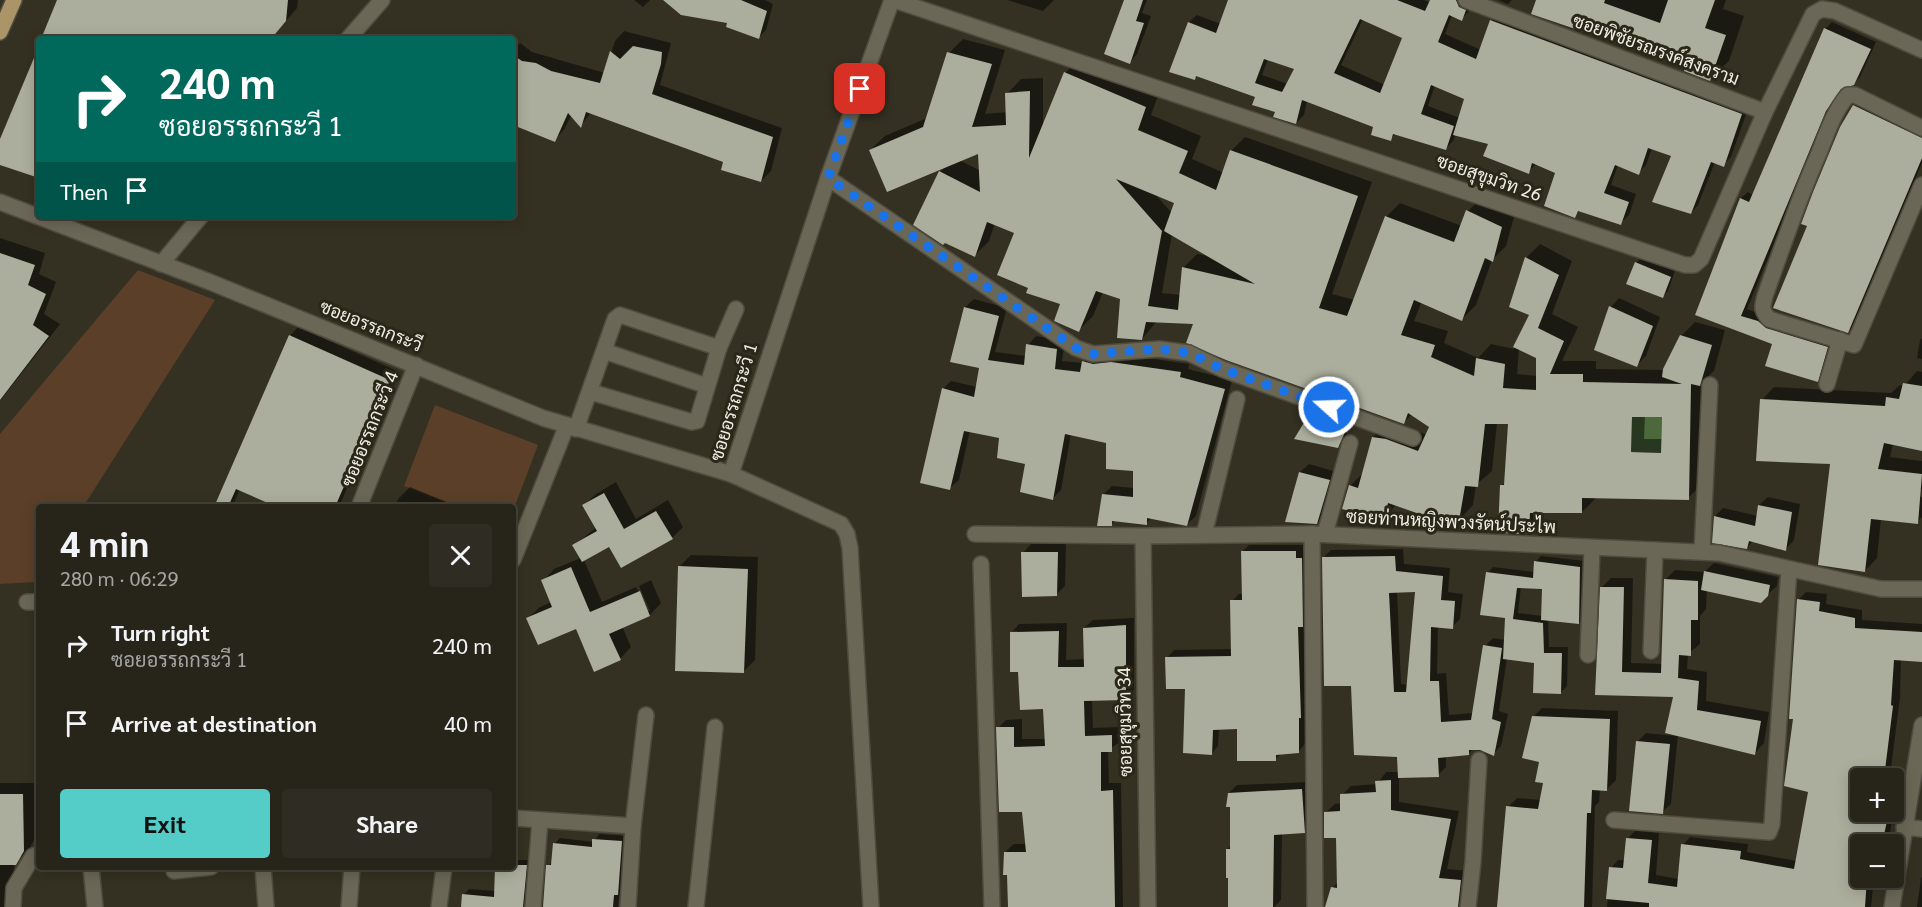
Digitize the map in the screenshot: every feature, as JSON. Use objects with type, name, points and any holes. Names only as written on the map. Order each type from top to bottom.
[{"type":"main road","points":[[0,32],[14,0]]},
{"type":"street","points":[[351,36],[382,0]]},
{"type":"street","name":"ซอยสุขุมวิท 26","points":[[893,0],[1685,265],[1694,265],[1701,259],[1765,112],[1813,14],[1822,9],[1835,11],[1922,50]]},
{"type":"street","name":"ซอยอรรถกระวี 1","points":[[871,907],[850,548],[847,534],[841,524],[731,474],[828,178],[893,0]]},
{"type":"street","name":"ซอยพิชัยรณรงค์สงคราม","points":[[1466,0],[1765,112]]},
{"type":"street","points":[[1922,128],[1861,97],[1848,95],[1833,119],[1799,200],[1761,308],[1769,319],[1854,345],[1922,185]]},
{"type":"street","points":[[828,178],[1076,348],[1093,354],[1159,349],[1190,353],[1222,369],[1413,438]]},
{"type":"street","name":"ซอยอรรถกระวี","points":[[0,202],[36,216]]},
{"type":"street","name":"ซอยอรรถกระวี","points":[[44,219],[417,365],[543,418],[731,474]]},
{"type":"street","points":[[161,264],[198,219]]},
{"type":"street","points":[[591,392],[692,422],[700,416],[719,348],[736,309]]},
{"type":"street","points":[[516,553],[572,427],[591,392],[615,319],[622,315],[719,348]]},
{"type":"street","points":[[1827,384],[1840,340]]},
{"type":"street","points":[[604,351],[707,387]]},
{"type":"street","name":"ซอยอรรถกระวี 4","points":[[360,504],[417,365]]},
{"type":"street","points":[[1702,552],[1710,385]]},
{"type":"street","points":[[1204,535],[1237,399]]},
{"type":"street","points":[[1316,907],[1319,534],[1350,443]]},
{"type":"street","name":"ซอยท่านหญิงพวงรัตน์ประไพ","points":[[975,534],[1143,536],[1319,534],[1702,552],[1719,553],[1881,589],[1922,589]]},
{"type":"street","name":"ซอยสุขุมวิท 34","points":[[1143,536],[1148,907]]},
{"type":"street","points":[[1588,655],[1592,548]]},
{"type":"street","points":[[1651,651],[1655,550]]},
{"type":"street","points":[[981,564],[992,907]]},
{"type":"street","points":[[1614,820],[1769,832],[1772,824],[1789,569]]},
{"type":"street","points":[[628,907],[633,826],[646,716]]},
{"type":"street","points":[[1892,907],[1922,725]]},
{"type":"street","points":[[696,907],[714,727]]},
{"type":"street","points":[[1468,907],[1479,760]]},
{"type":"street","points":[[516,818],[633,826]]},
{"type":"street","points":[[533,907],[540,820]]},
{"type":"street","points":[[1904,827],[1922,829]]},
{"type":"street","points":[[13,907],[14,888],[33,856],[36,855]]},
{"type":"street","points":[[92,870],[95,907]]},
{"type":"street","points":[[174,871],[183,870]]},
{"type":"street","points":[[263,870],[266,907]]},
{"type":"street","points":[[349,907],[352,870]]},
{"type":"street","points":[[439,907],[444,870]]},
{"type":"shaded area","points":[[138,270],[215,300],[85,504],[36,504],[36,582],[0,584],[0,434]]},
{"type":"shaded area","points":[[435,405],[538,445],[516,504],[450,504],[404,486]]},
{"type":"shaded area","points":[[1632,417],[1662,417],[1661,453],[1631,452]]},
{"type":"building","points":[[57,0],[288,0],[286,21],[274,36],[42,36]]},
{"type":"building","points":[[663,0],[741,0],[767,11],[759,39],[726,27],[727,23],[681,15]]},
{"type":"building","points":[[1124,0],[1143,0],[1136,21],[1144,23],[1130,64],[1104,54]]},
{"type":"building","points":[[1228,0],[1397,0],[1425,11],[1430,0],[1456,0],[1459,7],[1466,10],[1462,21],[1449,15],[1438,42],[1476,59],[1490,20],[1742,114],[1724,167],[1711,162],[1691,214],[1652,202],[1671,156],[1648,148],[1639,175],[1615,165],[1604,193],[1629,202],[1621,225],[1578,211],[1575,218],[1544,206],[1555,173],[1532,163],[1529,174],[1483,156],[1488,144],[1453,135],[1464,99],[1431,85],[1421,114],[1454,126],[1446,150],[1393,134],[1391,141],[1371,135],[1373,127],[1302,100],[1296,124],[1273,117],[1275,112],[1252,105],[1255,97],[1196,76],[1195,80],[1169,72],[1188,22],[1216,33]],"holes":[[[1360,19],[1402,38],[1380,93],[1334,73]],[[1264,59],[1294,69],[1282,92],[1255,83]]]},
{"type":"building","points":[[1536,0],[1605,0],[1604,3],[1660,23],[1668,0],[1715,0],[1705,28],[1726,35],[1710,81],[1684,71],[1685,66],[1531,14]]},
{"type":"building","points":[[1824,28],[1871,49],[1854,85],[1841,89],[1826,111],[1741,316],[1758,321],[1766,328],[1828,347],[1818,382],[1765,366],[1772,344],[1695,315],[1740,198],[1749,202]]},
{"type":"building","points":[[633,46],[662,52],[661,64],[652,94],[773,137],[761,182],[721,170],[723,162],[586,112],[581,128],[568,113],[555,142],[516,126],[516,57],[522,61],[536,63],[551,71],[600,83],[610,51],[620,59]]},
{"type":"building","points":[[947,52],[992,64],[972,127],[1006,125],[1005,93],[1030,91],[1029,158],[1064,72],[1146,107],[1138,130],[1188,151],[1179,173],[1216,190],[1230,150],[1358,196],[1319,308],[1347,316],[1385,216],[1454,242],[1466,210],[1502,227],[1493,262],[1485,258],[1462,321],[1414,300],[1401,335],[1435,345],[1431,357],[1474,376],[1476,358],[1505,364],[1503,388],[1536,390],[1536,358],[1513,347],[1529,315],[1509,307],[1525,257],[1559,275],[1538,328],[1564,341],[1550,374],[1583,374],[1583,382],[1682,384],[1662,377],[1663,369],[1680,335],[1712,345],[1700,386],[1691,384],[1689,500],[1582,498],[1582,513],[1530,513],[1529,534],[1498,533],[1500,485],[1504,485],[1508,424],[1485,424],[1478,487],[1465,486],[1459,521],[1431,518],[1388,503],[1384,520],[1342,509],[1349,485],[1358,488],[1372,437],[1386,439],[1418,451],[1429,427],[1408,413],[1404,424],[1226,360],[1186,343],[1193,324],[1146,322],[1142,340],[1117,338],[1120,299],[1096,291],[1079,332],[1054,321],[1060,304],[1026,293],[1028,288],[997,275],[1014,233],[987,222],[975,257],[945,243],[943,245],[913,225],[939,171],[980,192],[978,154],[887,192],[869,150],[923,127]],"holes":[[[1116,179],[1174,203],[1164,231],[1255,284],[1182,267],[1178,310],[1148,306],[1162,231]],[[1632,417],[1662,417],[1661,453],[1631,452]]]},
{"type":"building","points":[[36,53],[36,177],[0,165],[0,139]]},
{"type":"building","points":[[1853,105],[1922,138],[1922,158],[1848,333],[1773,308],[1807,226],[1801,224],[1813,192],[1840,127]]},
{"type":"building","points":[[0,253],[35,265],[28,285],[46,294],[33,325],[49,336],[0,400]]},
{"type":"building","points":[[1635,262],[1671,277],[1663,298],[1626,284]]},
{"type":"building","points":[[1609,306],[1653,326],[1637,367],[1594,350]]},
{"type":"building","points":[[964,307],[999,316],[988,360],[1024,365],[1026,344],[1057,349],[1055,369],[1080,372],[1082,361],[1093,364],[1111,362],[1181,372],[1180,377],[1225,389],[1187,526],[1147,518],[1147,525],[1112,521],[1112,526],[1097,526],[1102,494],[1133,497],[1133,471],[1106,469],[1106,443],[1065,434],[1053,500],[1020,492],[1025,464],[997,458],[999,438],[964,431],[950,490],[920,483],[942,388],[974,397],[979,368],[950,362]]},
{"type":"building","points":[[289,335],[390,380],[336,504],[270,504],[236,489],[229,504],[215,504]]},
{"type":"building","points":[[1903,383],[1922,386],[1922,451],[1884,443],[1878,469],[1922,474],[1918,524],[1871,519],[1865,572],[1818,565],[1830,464],[1756,461],[1760,399],[1885,406],[1886,397],[1899,399]]},
{"type":"building","points":[[1305,421],[1346,430],[1338,448],[1294,439]]},
{"type":"building","points":[[1299,472],[1330,480],[1317,524],[1285,522]]},
{"type":"building","points":[[604,493],[624,529],[656,511],[673,539],[621,568],[609,547],[582,562],[572,545],[597,531],[582,505]]},
{"type":"building","points":[[1758,505],[1792,512],[1786,551],[1749,541],[1747,549],[1712,543],[1714,516],[1755,526]]},
{"type":"building","points":[[1241,551],[1296,551],[1296,558],[1302,558],[1303,627],[1298,627],[1301,718],[1299,718],[1299,753],[1276,755],[1276,761],[1237,761],[1237,729],[1213,730],[1212,755],[1183,753],[1185,689],[1166,689],[1165,657],[1231,656],[1230,600],[1242,600]]},
{"type":"building","points":[[1021,552],[1058,552],[1057,596],[1022,597]]},
{"type":"building","points":[[1395,556],[1396,571],[1443,576],[1441,600],[1455,601],[1453,629],[1431,627],[1430,681],[1439,681],[1441,722],[1471,720],[1483,645],[1502,648],[1492,719],[1501,722],[1494,756],[1480,750],[1469,750],[1469,755],[1438,758],[1439,777],[1398,778],[1397,757],[1354,755],[1351,686],[1324,686],[1322,557]],"holes":[[[1415,592],[1406,692],[1394,692],[1389,593]]]},
{"type":"building","points":[[1534,561],[1580,567],[1579,624],[1541,620],[1542,589],[1517,588],[1513,619],[1543,623],[1544,653],[1562,653],[1561,694],[1533,693],[1534,663],[1503,659],[1505,618],[1480,615],[1486,572],[1533,578]]},
{"type":"building","points":[[678,566],[748,569],[744,673],[675,671]]},
{"type":"building","points":[[571,567],[590,612],[640,591],[650,616],[609,634],[621,660],[594,672],[576,629],[538,645],[526,618],[552,607],[541,580]]},
{"type":"building","points":[[1704,571],[1770,585],[1768,596],[1761,603],[1701,590]]},
{"type":"building","points":[[1664,579],[1698,581],[1698,620],[1691,620],[1691,656],[1679,655],[1678,678],[1699,681],[1697,710],[1761,721],[1755,755],[1665,733],[1673,697],[1595,695],[1600,587],[1624,587],[1622,672],[1661,673]]},
{"type":"building","points":[[1797,599],[1820,602],[1819,611],[1855,618],[1855,628],[1922,632],[1922,662],[1894,660],[1891,705],[1893,706],[1885,768],[1850,768],[1850,822],[1887,822],[1884,834],[1850,834],[1850,888],[1866,888],[1865,907],[1649,907],[1649,903],[1606,899],[1609,867],[1623,868],[1626,838],[1652,840],[1648,883],[1677,887],[1681,844],[1741,851],[1740,859],[1794,869],[1808,792],[1784,786],[1793,719],[1789,719]]},
{"type":"building","points":[[1126,625],[1126,700],[1084,701],[1085,736],[1112,735],[1112,752],[1101,752],[1101,791],[1113,790],[1115,907],[1008,907],[1007,875],[1003,875],[1004,852],[1026,852],[1022,812],[999,812],[996,727],[1014,727],[1014,747],[1045,746],[1043,709],[1020,710],[1018,672],[1010,672],[1010,632],[1059,631],[1058,667],[1084,667],[1083,628]]},
{"type":"building","points":[[1532,716],[1610,719],[1607,791],[1592,790],[1591,813],[1587,813],[1584,907],[1497,907],[1506,806],[1538,809],[1543,783],[1535,782],[1539,762],[1522,758]]},
{"type":"building","points":[[1636,741],[1670,744],[1663,814],[1629,811]]},
{"type":"building","points":[[1391,780],[1391,810],[1451,819],[1439,878],[1461,880],[1458,907],[1325,907],[1331,887],[1337,888],[1336,838],[1324,838],[1324,812],[1340,811],[1340,794],[1376,792],[1375,781]]},
{"type":"building","points":[[1302,789],[1305,833],[1274,835],[1273,907],[1228,907],[1226,849],[1230,849],[1230,807],[1226,807],[1228,793]]},
{"type":"building","points":[[0,794],[23,794],[24,851],[16,865],[0,865]]},
{"type":"building","points":[[592,839],[622,841],[618,895],[614,895],[613,907],[543,907],[546,865],[551,865],[553,843],[592,847]]},
{"type":"building","points":[[516,865],[527,865],[523,907],[461,907],[462,894],[494,897],[495,870],[516,870]]},
{"type":"route","points":[[860,89],[828,178],[1076,348],[1093,354],[1159,349],[1190,353],[1222,369],[1329,407]]}]
